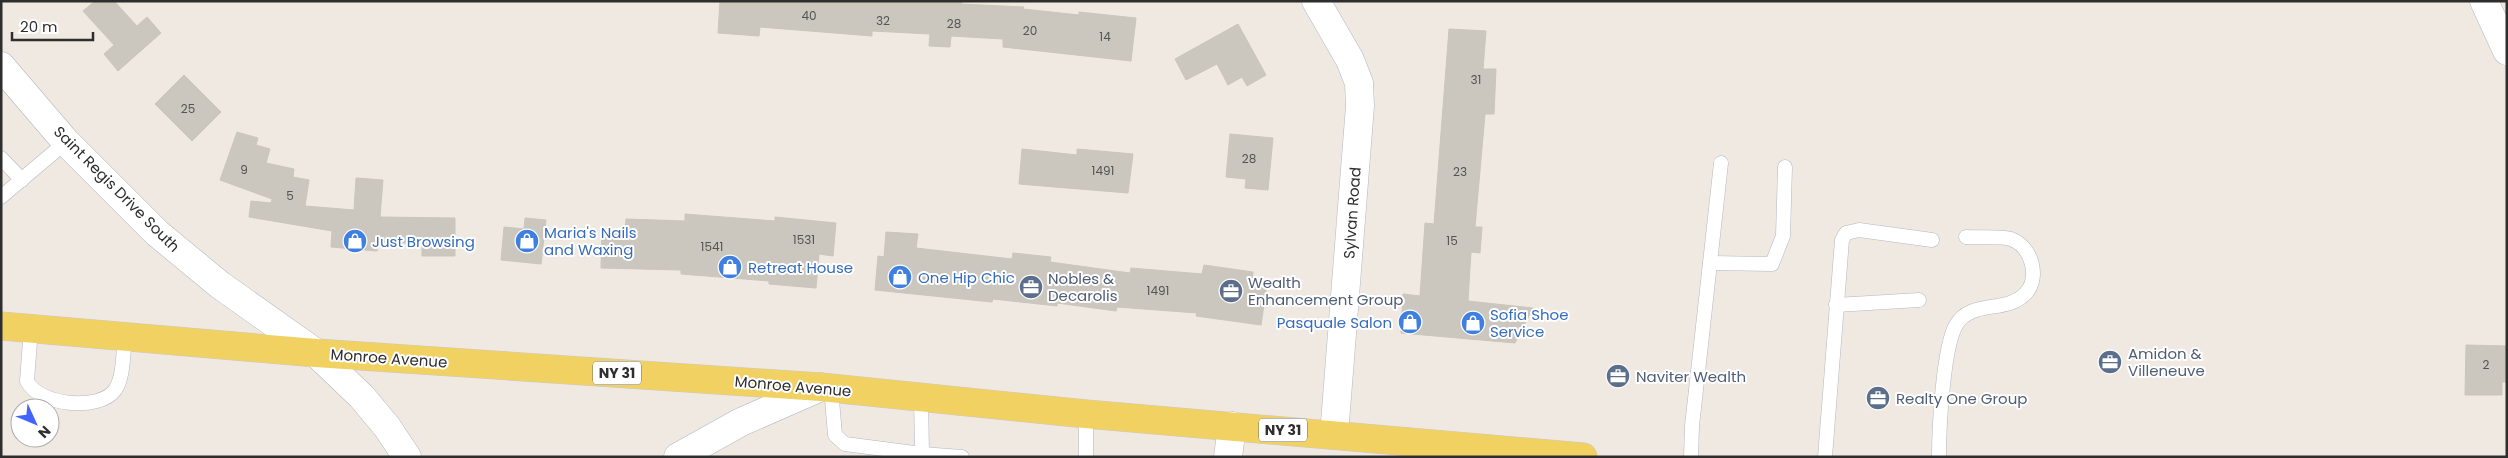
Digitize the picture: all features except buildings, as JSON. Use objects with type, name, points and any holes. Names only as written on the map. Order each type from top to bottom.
[{"type":"main road","name":"Monroe Avenue","points":[[1,326],[316,353],[826,388],[1086,414],[1334,435],[1410,450],[1584,457]]},
{"type":"street","name":"Sylvan Road","points":[[1316,1],[1350,60],[1359,83],[1360,106],[1334,435]]},
{"type":"street","points":[[2484,1],[2507,51]]},
{"type":"street","name":"Saint Regis Drive South","points":[[1,66],[66,142],[157,233],[220,285],[316,353],[362,397],[387,426],[407,457]]},
{"type":"street","points":[[678,457],[741,422],[826,388]]},
{"type":"street","points":[[1228,457],[1232,426]]},
{"type":"lane","points":[[1,197],[66,142]]},
{"type":"lane","points":[[1,158],[22,180]]},
{"type":"lane","points":[[1691,457],[1692,426],[1720,163]]},
{"type":"lane","points":[[1710,263],[1772,264],[1783,236],[1785,167]]},
{"type":"lane","points":[[1826,457],[1842,240],[1846,233],[1860,230],[1932,240]]},
{"type":"lane","points":[[1939,457],[1948,344],[1956,324],[1968,311],[2014,302],[2025,294],[2032,284],[2033,262],[2024,249],[2011,239],[1966,237]]},
{"type":"lane","points":[[1836,305],[1919,300]]},
{"type":"lane","points":[[31,328],[27,381],[30,388],[43,397],[91,404],[102,400],[115,390],[119,382],[125,336]]},
{"type":"lane","points":[[826,388],[836,435],[845,444],[962,457]]},
{"type":"lane","points":[[921,397],[922,454]]},
{"type":"lane","points":[[1086,414],[1086,457]]},
{"type":"place","name":"Just Browsing","points":[[355,241]]},
{"type":"place","name":"Maria's Nails and Waxing","points":[[527,241]]},
{"type":"place","name":"Retreat House","points":[[730,267]]},
{"type":"place","name":"One Hip Chic","points":[[900,277]]},
{"type":"place","name":"Nobles & Decarolis","points":[[1031,287]]},
{"type":"place","name":"Wealth Enhancement Group","points":[[1231,291]]},
{"type":"place","name":"Pasquale Salon","points":[[1410,322]]},
{"type":"place","name":"Sofia Shoe Service","points":[[1473,323]]},
{"type":"place","name":"Amidon & Villeneuve","points":[[2110,362]]},
{"type":"place","name":"Naviter Wealth","points":[[1618,376]]},
{"type":"place","name":"Realty One Group","points":[[1878,398]]}]
